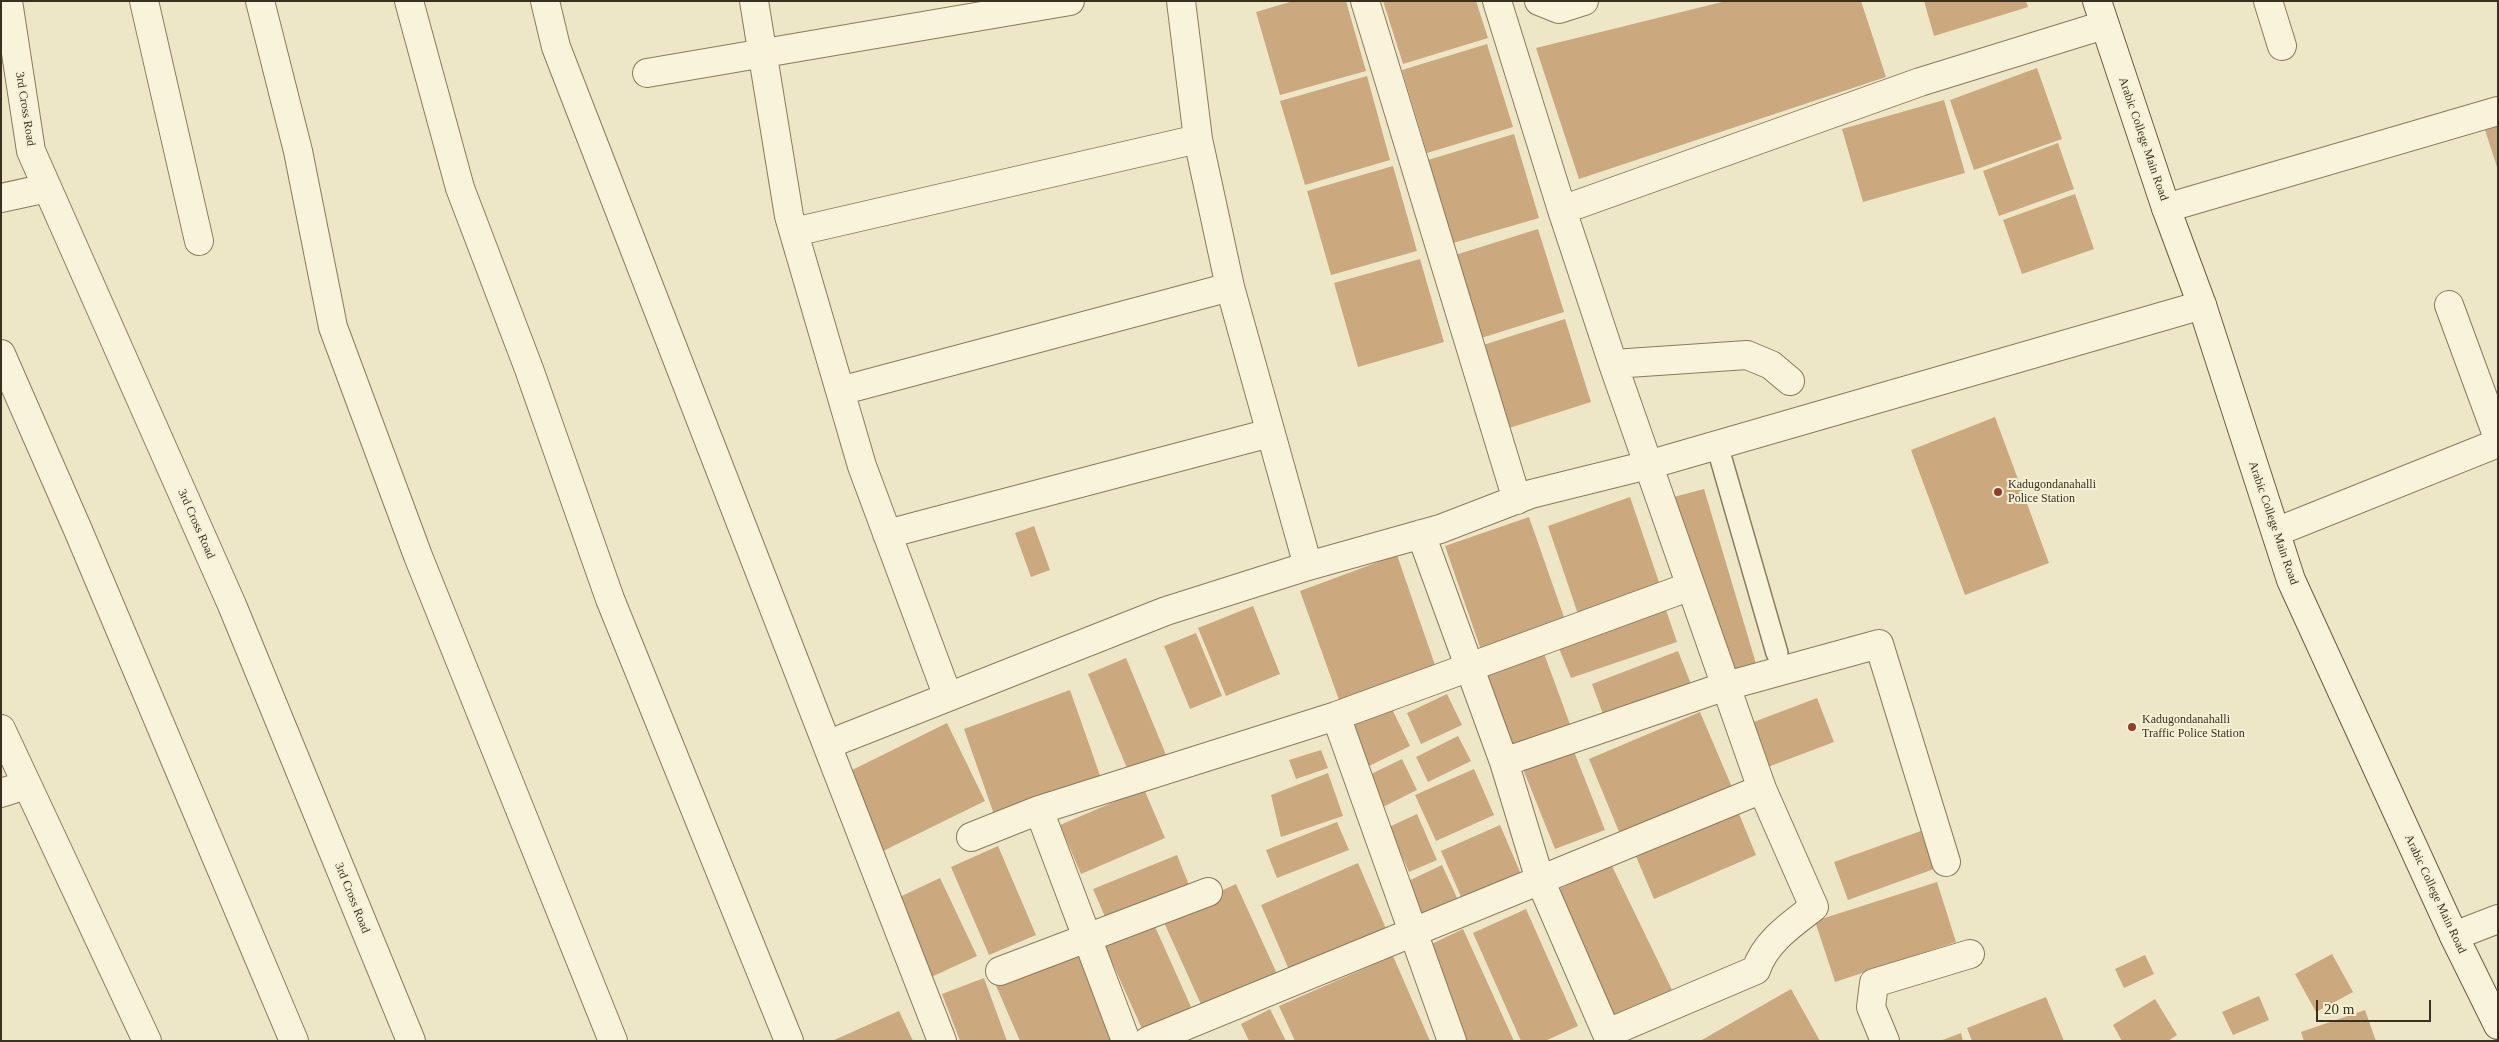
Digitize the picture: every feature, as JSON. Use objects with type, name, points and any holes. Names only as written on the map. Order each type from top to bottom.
[{"type":"street","name":"3rd Cross Road","points":[[8,1],[31,152],[232,605],[411,1041]]},
{"type":"street","points":[[144,1],[199,241]]},
{"type":"street","points":[[260,1],[298,151],[333,327],[418,556],[613,1041]]},
{"type":"street","points":[[409,1],[460,188],[529,369],[610,599],[789,1041]]},
{"type":"street","points":[[544,1],[556,47],[829,744],[942,1041]]},
{"type":"street","points":[[754,1],[794,232],[862,466],[948,697]]},
{"type":"street","points":[[647,73],[1070,1]]},
{"type":"street","points":[[1181,1],[1198,139],[1230,287],[1308,566]]},
{"type":"street","points":[[1365,1],[1516,500]]},
{"type":"street","points":[[1421,534],[1504,762],[1540,880],[1609,1037],[1756,970],[1761,956],[1790,926],[1814,907],[1762,789],[1648,465],[1562,210],[1497,1]]},
{"type":"street","points":[[1539,1],[1559,9],[1584,1]]},
{"type":"street","points":[[2268,1],[2282,46]]},
{"type":"street","points":[[1562,210],[1920,82],[2100,13]]},
{"type":"street","name":"Arabic College Main Road","points":[[2100,13],[2166,208],[2202,305],[2292,580],[2454,936],[2498,1025]]},
{"type":"street","points":[[2166,208],[2498,111]]},
{"type":"street","points":[[794,232],[1198,139]]},
{"type":"street","points":[[1,198],[47,188]]},
{"type":"street","points":[[840,391],[1230,287]]},
{"type":"street","points":[[829,744],[1166,611],[1308,566],[1421,534],[1531,494],[1648,465],[2202,305]]},
{"type":"street","points":[[2449,305],[2498,438]]},
{"type":"street","points":[[1,354],[78,530],[294,1041]]},
{"type":"street","points":[[1613,364],[1747,355],[1771,365],[1790,381]]},
{"type":"street","points":[[886,534],[1270,433]]},
{"type":"street","points":[[2276,532],[2498,443]]},
{"type":"street","points":[[971,837],[1039,810],[1336,716],[1691,586]]},
{"type":"street","points":[[1504,762],[1726,686],[1879,644],[1946,862]]},
{"type":"street","points":[[1336,716],[1452,1041]]},
{"type":"street","points":[[1,729],[14,789],[147,1041]]},
{"type":"street","points":[[1148,1041],[1762,789]]},
{"type":"street","points":[[1039,810],[1126,1041]]},
{"type":"street","points":[[1000,970],[1208,892]]},
{"type":"street","points":[[2454,936],[2498,919]]},
{"type":"street","points":[[1885,1041],[1871,1007],[1874,983],[1970,954]]},
{"type":"lane","points":[[1717,445],[1777,653]]},
{"type":"building","points":[[1293,1],[1346,1],[1366,71],[1280,95],[1256,12]]},
{"type":"building","points":[[1383,1],[1476,1],[1488,38],[1403,64]]},
{"type":"building","points":[[1726,1],[1861,1],[1886,77],[1579,179],[1536,48]]},
{"type":"building","points":[[1924,1],[2026,1],[2028,7],[1934,36]]},
{"type":"building","points":[[1487,44],[1513,127],[1427,153],[1402,70]]},
{"type":"building","points":[[2037,68],[2062,139],[1974,170],[1950,100]]},
{"type":"building","points":[[1367,76],[1390,160],[1305,185],[1280,101]]},
{"type":"building","points":[[1944,100],[1965,173],[1863,202],[1842,129]]},
{"type":"building","points":[[2498,126],[2498,167],[2497,167],[2485,130]]},
{"type":"building","points":[[1514,134],[1539,218],[1453,243],[1428,160]]},
{"type":"building","points":[[2058,143],[2074,189],[1999,216],[1983,171]]},
{"type":"building","points":[[1393,166],[1417,251],[1331,275],[1307,191]]},
{"type":"building","points":[[2075,194],[2094,249],[2022,274],[2003,220]]},
{"type":"building","points":[[1538,229],[1564,312],[1478,339],[1452,256]]},
{"type":"building","points":[[1420,259],[1444,342],[1358,367],[1334,283]]},
{"type":"building","points":[[1565,319],[1591,402],[1506,429],[1480,346]]},
{"type":"building","points":[[1995,417],[2049,563],[1965,595],[1911,450]]},
{"type":"building","points":[[1704,489],[1757,667],[1730,679],[1670,498]]},
{"type":"building","points":[[1630,497],[1660,585],[1578,614],[1548,526]]},
{"type":"building","points":[[1529,517],[1565,620],[1481,650],[1445,546]]},
{"type":"building","points":[[1034,526],[1050,570],[1031,577],[1015,533]]},
{"type":"building","points":[[1397,555],[1435,665],[1339,700],[1300,591]]},
{"type":"building","points":[[1253,606],[1280,674],[1226,696],[1198,628]]},
{"type":"building","points":[[1666,610],[1677,642],[1571,678],[1558,646]]},
{"type":"building","points":[[1196,633],[1222,696],[1190,709],[1164,646]]},
{"type":"building","points":[[1542,648],[1571,727],[1508,750],[1479,672]]},
{"type":"building","points":[[1678,651],[1691,684],[1604,717],[1592,684]]},
{"type":"building","points":[[1126,658],[1169,762],[1131,778],[1088,674]]},
{"type":"building","points":[[1070,690],[1103,784],[997,823],[964,729]]},
{"type":"building","points":[[1447,694],[1462,725],[1421,744],[1407,713]]},
{"type":"building","points":[[1817,698],[1834,742],[1768,767],[1751,723]]},
{"type":"building","points":[[1391,707],[1410,746],[1369,766],[1350,727]]},
{"type":"building","points":[[1700,712],[1734,792],[1622,839],[1589,759]]},
{"type":"building","points":[[947,723],[985,801],[881,852],[842,775]]},
{"type":"building","points":[[1458,736],[1471,761],[1428,782],[1416,757]]},
{"type":"building","points":[[1573,749],[1605,830],[1555,849],[1523,769]]},
{"type":"building","points":[[1321,750],[1328,768],[1296,779],[1289,760]]},
{"type":"building","points":[[1402,759],[1417,790],[1379,809],[1363,778]]},
{"type":"building","points":[[1474,769],[1494,815],[1436,841],[1415,795]]},
{"type":"building","points":[[1328,773],[1343,816],[1281,837],[1271,795]]},
{"type":"building","points":[[1144,789],[1165,838],[1081,874],[1060,825]]},
{"type":"building","points":[[1737,809],[1756,855],[1654,899],[1635,854]]},
{"type":"building","points":[[1417,814],[1437,860],[1409,872],[1389,827]]},
{"type":"building","points":[[1337,822],[1349,850],[1277,878],[1266,850]]},
{"type":"building","points":[[1500,825],[1521,874],[1462,899],[1441,851]]},
{"type":"building","points":[[1921,831],[1934,869],[1848,900],[1834,862]]},
{"type":"building","points":[[998,846],[1036,935],[989,955],[951,867]]},
{"type":"building","points":[[1177,855],[1189,885],[1106,919],[1093,889]]},
{"type":"building","points":[[1358,863],[1387,931],[1290,972],[1261,905]]},
{"type":"building","points":[[1611,864],[1674,994],[1616,1022],[1553,892]]},
{"type":"building","points":[[1442,865],[1458,900],[1420,917],[1404,883]]},
{"type":"building","points":[[940,878],[977,956],[929,978],[893,900]]},
{"type":"building","points":[[1937,882],[1956,942],[1835,982],[1815,921]]},
{"type":"building","points":[[1236,884],[1278,976],[1204,1011],[1162,918]]},
{"type":"building","points":[[1526,909],[1578,1026],[1545,1041],[1521,1041],[1473,933]]},
{"type":"building","points":[[1152,920],[1192,1009],[1143,1031],[1103,942]]},
{"type":"building","points":[[1463,929],[1514,1041],[1465,1041],[1423,948]]},
{"type":"building","points":[[1083,943],[1122,1036],[1110,1041],[1020,1041],[994,981]]},
{"type":"building","points":[[2332,954],[2353,992],[2316,1012],[2295,974]]},
{"type":"building","points":[[2145,955],[2154,974],[2124,988],[2115,969]]},
{"type":"building","points":[[1393,956],[1430,1041],[1295,1041],[1279,1006]]},
{"type":"building","points":[[984,978],[1007,1041],[960,1041],[942,994]]},
{"type":"building","points":[[1791,989],[1820,1041],[1700,1041]]},
{"type":"building","points":[[2259,996],[2269,1020],[2233,1035],[2222,1012]]},
{"type":"building","points":[[2046,997],[2064,1041],[1972,1041],[1967,1028]]},
{"type":"building","points":[[2155,999],[2177,1035],[2168,1041],[2122,1041],[2113,1025]]},
{"type":"building","points":[[1270,1009],[1286,1041],[1249,1041],[1241,1024]]},
{"type":"building","points":[[2365,1010],[2376,1041],[2304,1041],[2301,1032]]},
{"type":"building","points":[[899,1011],[913,1041],[832,1041]]},
{"type":"building","points":[[1961,1033],[1963,1041],[1940,1041]]},
{"type":"place","name":"Kadugondanahalli Police Station","points":[[1998,492]]},
{"type":"place","name":"Kadugondanahalli Traffic Police Station","points":[[2132,727]]}]
